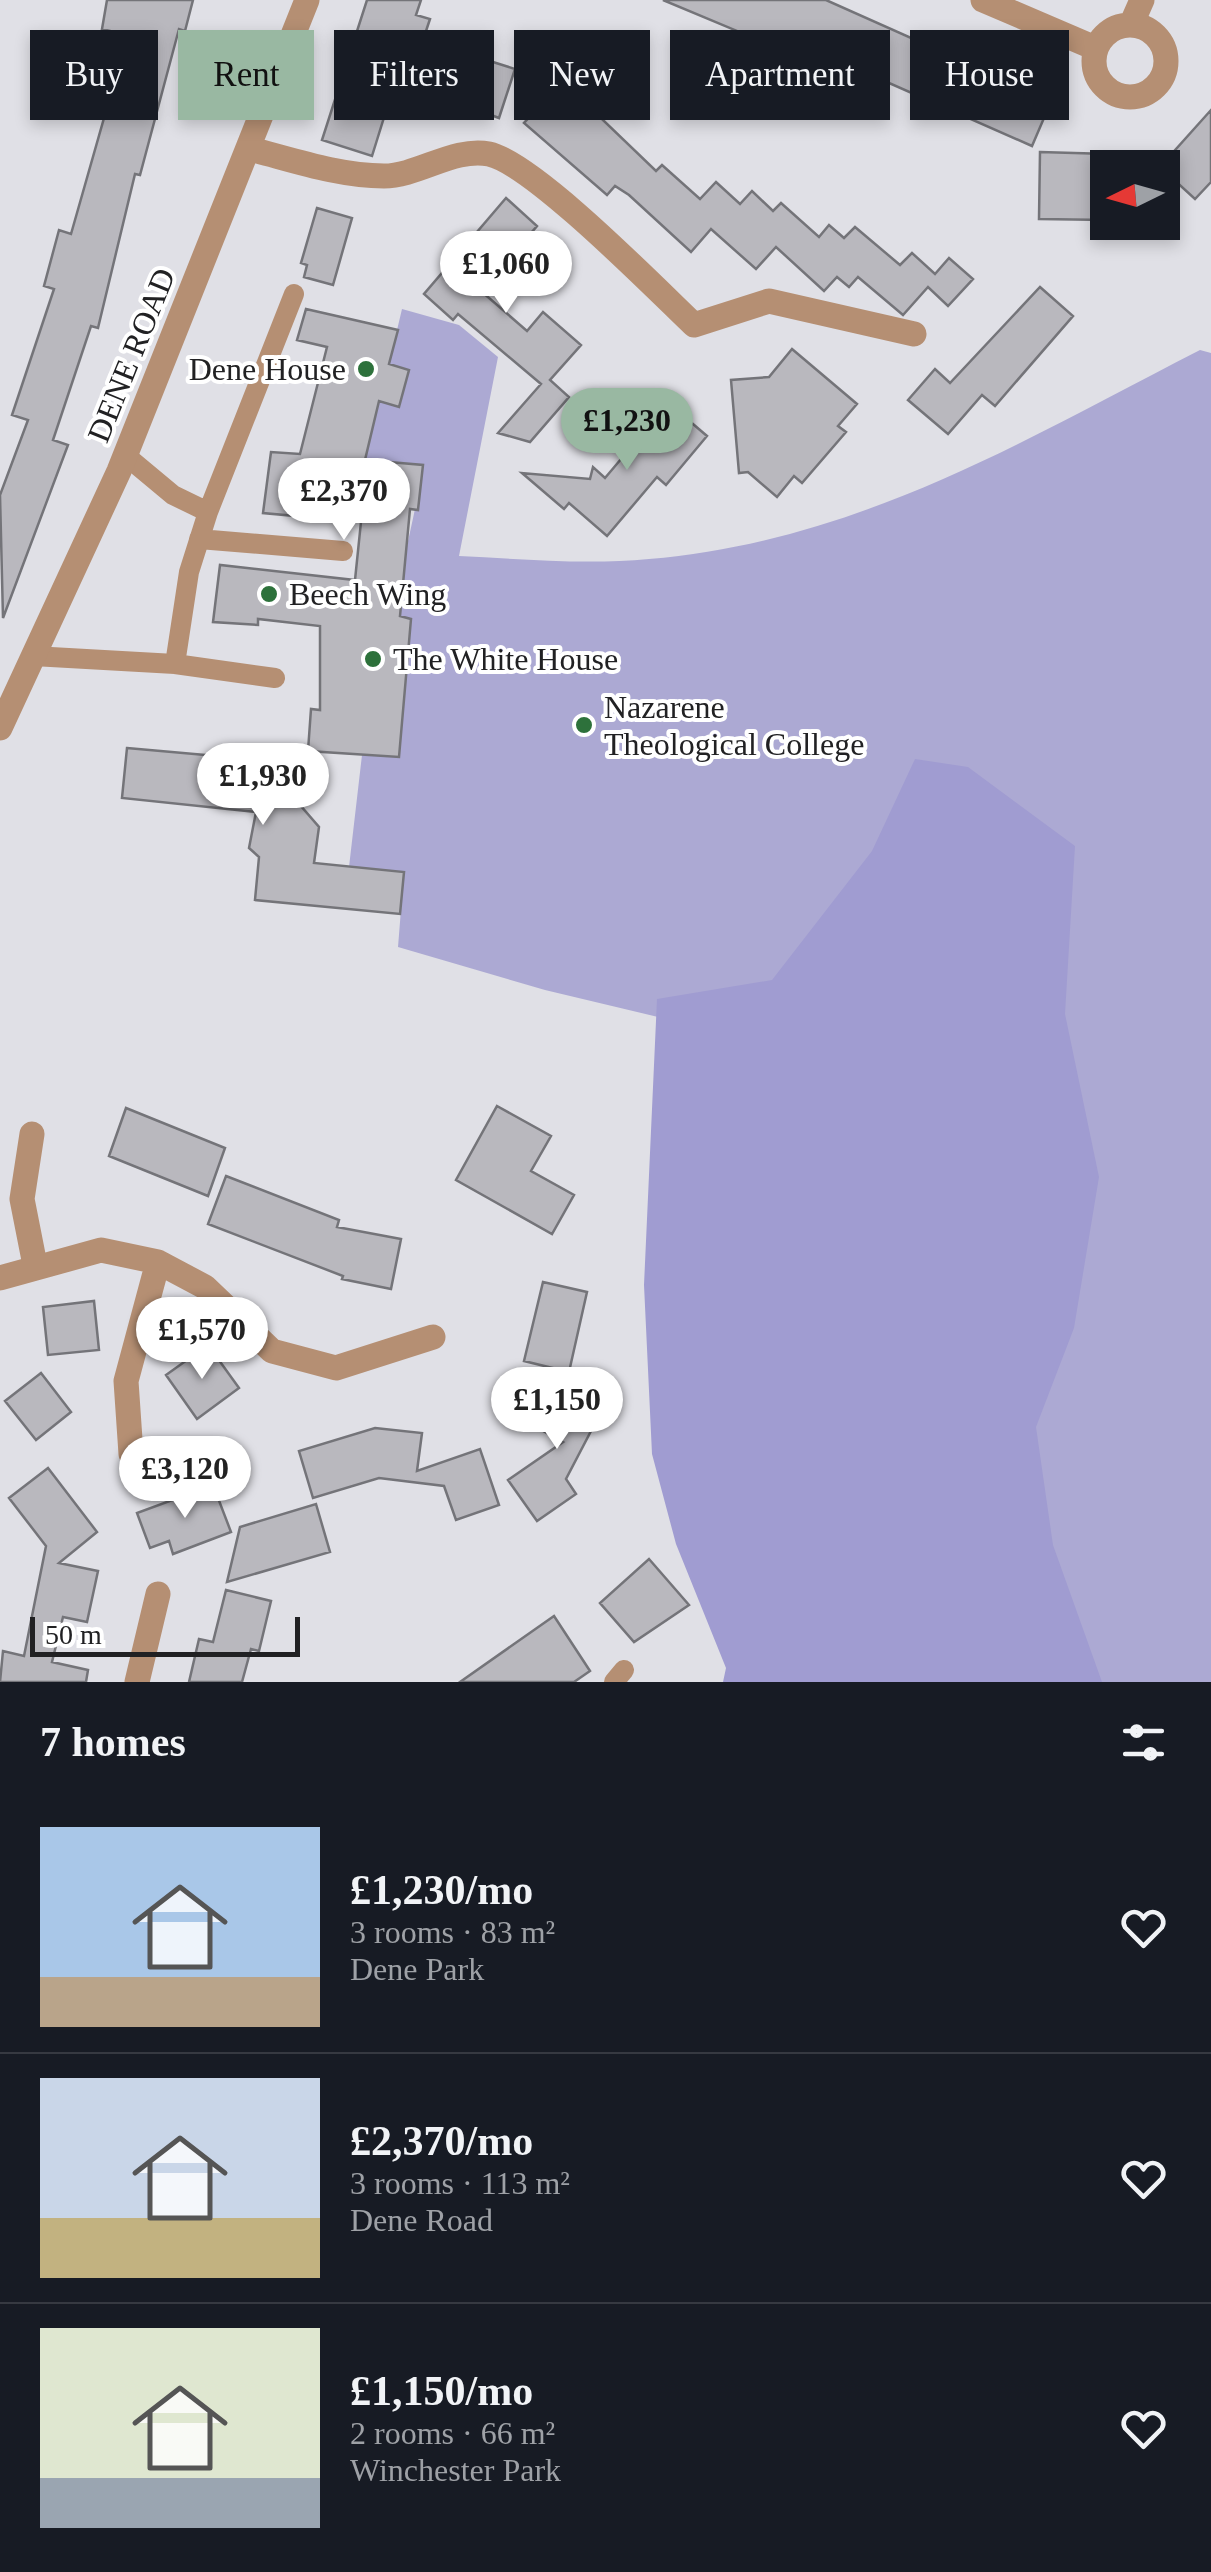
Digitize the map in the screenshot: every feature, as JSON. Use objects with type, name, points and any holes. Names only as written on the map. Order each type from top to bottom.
[{"type":"street","name":"DENE ROAD","points":[[0,728],[125,455],[307,0]]},
{"type":"street","points":[[983,0],[1095,48]]},
{"type":"street","points":[[1131,24],[1142,0]]},
{"type":"street","points":[[1131,24],[1154,34],[1165,54],[1162,78],[1144,94],[1133,97],[1109,91],[1095,72],[1095,48],[1110,30],[1131,24]]},
{"type":"street","points":[[250,149],[336,172],[388,176],[440,160],[488,154],[531,177],[694,325],[769,300],[914,334]]},
{"type":"street","points":[[32,1134],[22,1198],[36,1265]]},
{"type":"street","points":[[0,1278],[101,1250],[158,1262],[205,1287],[272,1351],[336,1368],[433,1336]]},
{"type":"street","points":[[131,1454],[126,1381],[158,1262]]},
{"type":"street","points":[[137,1682],[158,1594]]},
{"type":"lane","points":[[175,664],[189,572],[199,539],[294,294]]},
{"type":"lane","points":[[125,455],[173,495],[208,512]]},
{"type":"lane","points":[[199,539],[343,551]]},
{"type":"lane","points":[[33,656],[175,664],[275,678]]},
{"type":"shaded area","points":[[402,309],[459,325],[498,357],[459,556],[625,561],[725,549],[797,532],[935,483],[1200,350],[1211,353],[1211,1682],[1051,1682],[679,1022],[545,990],[398,947],[404,872],[349,867],[362,755],[399,757],[399,606],[422,465],[355,459],[372,432],[379,401],[400,406],[409,370],[389,364]]},
{"type":"shaded area","points":[[915,759],[968,767],[1075,846],[1065,1014],[1099,1177],[1074,1328],[1036,1427],[1053,1545],[1102,1682],[723,1682],[726,1668],[676,1544],[652,1454],[644,1285],[657,999],[772,980],[872,851]]},
{"type":"building","points":[[107,0],[193,0],[185,30],[178,30],[158,108],[158,30],[102,29]]},
{"type":"building","points":[[367,0],[421,0],[416,15],[430,19],[426,30],[357,30]]},
{"type":"building","points":[[663,0],[826,0],[910,38],[910,92],[890,83],[890,30],[735,30]]},
{"type":"building","points":[[494,62],[514,69],[499,118],[494,116]]},
{"type":"building","points":[[334,103],[334,120],[383,120],[372,156],[322,140]]},
{"type":"building","points":[[1211,110],[1211,182],[1195,199],[1180,185],[1180,150],[1175,150]]},
{"type":"building","points":[[103,120],[155,120],[140,175],[135,174],[98,328],[91,326],[53,440],[68,445],[3,618],[0,495],[28,420],[12,415],[54,289],[44,286],[59,230],[71,234]]},
{"type":"building","points":[[603,120],[656,171],[662,165],[700,199],[716,182],[740,204],[752,191],[773,211],[781,203],[819,237],[829,225],[844,238],[855,227],[900,265],[912,253],[935,274],[949,258],[973,279],[948,306],[928,287],[903,315],[858,277],[849,287],[837,277],[824,291],[776,247],[756,269],[711,229],[691,252],[629,195],[615,186],[607,195],[524,123]]},
{"type":"building","points":[[973,120],[1043,120],[1032,146]]},
{"type":"building","points":[[1040,152],[1090,153],[1090,220],[1039,219]]},
{"type":"building","points":[[506,198],[537,226],[481,291],[527,331],[543,312],[581,345],[550,380],[569,397],[530,442],[498,433],[541,384],[458,314],[453,320],[424,294]]},
{"type":"building","points":[[317,208],[352,218],[333,285],[304,277],[307,265],[301,263]]},
{"type":"building","points":[[1040,287],[1073,316],[995,406],[982,395],[948,434],[908,400],[935,369],[950,383]]},
{"type":"building","points":[[306,309],[398,330],[389,364],[409,370],[399,407],[379,401],[365,460],[423,465],[418,510],[410,509],[400,616],[411,619],[399,757],[308,751],[311,709],[320,710],[320,626],[258,619],[258,625],[213,622],[220,565],[355,580],[361,522],[263,513],[271,452],[300,454],[327,347],[297,340]]},
{"type":"building","points":[[792,349],[857,404],[838,426],[846,432],[802,483],[794,476],[777,497],[748,472],[739,473],[731,380],[769,377]]},
{"type":"building","points":[[673,407],[707,436],[666,485],[657,477],[607,536],[569,503],[564,509],[522,473],[590,479],[593,467],[605,478],[654,420],[658,424]]},
{"type":"building","points":[[127,748],[261,760],[319,827],[314,863],[404,872],[400,914],[255,900],[259,857],[249,848],[256,812],[122,798]]},
{"type":"building","points":[[497,1106],[551,1136],[531,1171],[574,1195],[552,1234],[456,1180]]},
{"type":"building","points":[[126,1108],[225,1148],[208,1196],[109,1156]]},
{"type":"building","points":[[226,1176],[339,1220],[337,1227],[401,1239],[391,1289],[342,1279],[343,1276],[208,1224]]},
{"type":"building","points":[[543,1282],[587,1292],[569,1372],[524,1361]]},
{"type":"building","points":[[94,1301],[99,1350],[48,1355],[43,1307]]},
{"type":"building","points":[[208,1345],[239,1388],[197,1419],[166,1375]]},
{"type":"building","points":[[41,1373],[71,1412],[36,1440],[5,1401]]},
{"type":"building","points":[[558,1384],[603,1408],[566,1479],[576,1494],[537,1521],[508,1480],[563,1442],[536,1427]]},
{"type":"building","points":[[375,1428],[422,1433],[417,1471],[480,1449],[499,1505],[456,1520],[444,1486],[379,1478],[313,1498],[299,1451]]},
{"type":"building","points":[[48,1468],[97,1532],[59,1563],[98,1571],[87,1622],[63,1617],[52,1662],[88,1670],[86,1682],[0,1682],[3,1651],[24,1656],[46,1546],[9,1498]]},
{"type":"building","points":[[213,1485],[231,1532],[173,1554],[169,1541],[150,1548],[137,1513]]},
{"type":"building","points":[[316,1504],[330,1552],[227,1582],[240,1527]]},
{"type":"building","points":[[649,1559],[689,1605],[634,1642],[600,1603]]},
{"type":"building","points":[[226,1590],[271,1601],[259,1651],[251,1649],[242,1682],[189,1682],[199,1639],[213,1642]]},
{"type":"building","points":[[554,1616],[590,1671],[574,1682],[460,1682]]},
{"type":"place","name":"Dene House","points":[[366,369]]},
{"type":"place","name":"Beech Wing","points":[[269,594]]},
{"type":"place","name":"The White House","points":[[373,659]]},
{"type":"place","name":"Nazarene Theological College","points":[[584,725]]}]
